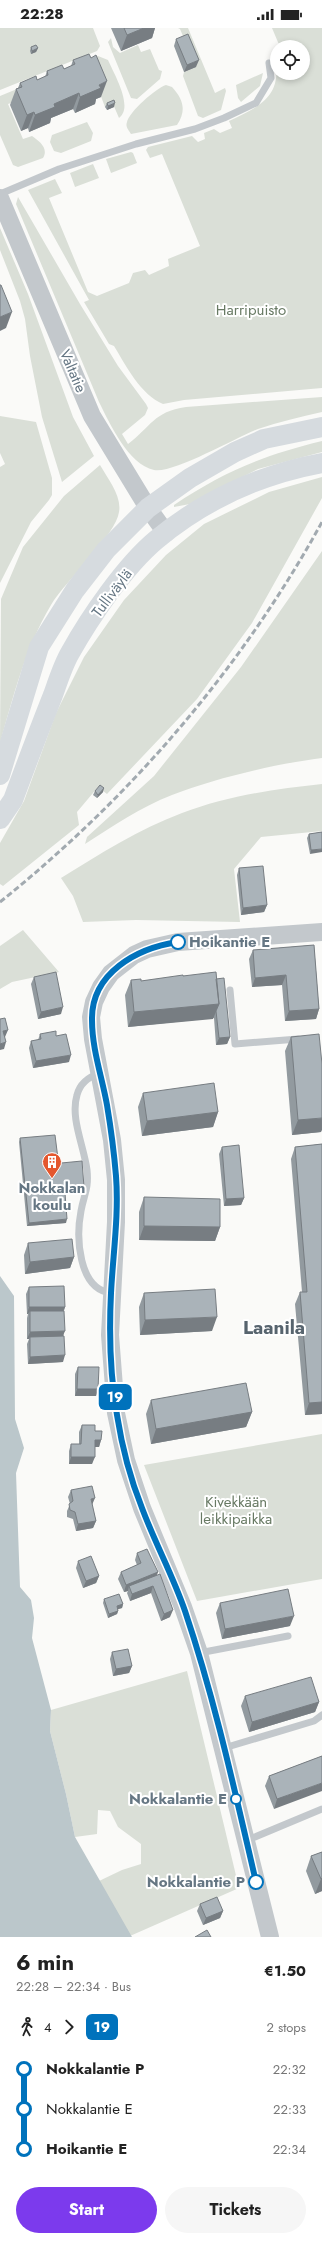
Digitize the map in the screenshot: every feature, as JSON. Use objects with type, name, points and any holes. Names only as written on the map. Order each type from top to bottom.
[{"type":"main road","name":"Tulliväylä","points":[[0,775],[39,647],[75,590],[106,550],[148,508],[190,478],[235,452],[264,439],[322,427]]},
{"type":"main road","name":"Tulliväylä","points":[[0,818],[13,800],[69,653],[118,580],[155,541],[212,503],[262,478],[294,468],[322,463]]},
{"type":"street","name":"Valtatie","points":[[0,198],[92,416],[148,508],[166,533]]},
{"type":"street","points":[[270,1937],[199,1653],[184,1607],[142,1508],[126,1460],[116,1413],[110,1336],[111,1293],[116,1222],[116,1180],[112,1140],[93,1039],[91,1017],[94,1002],[101,987],[111,973],[134,955],[160,945],[178,942],[322,932]]},
{"type":"lane","points":[[0,194],[59,169],[116,150],[195,129],[256,103],[271,78],[269,63]]},
{"type":"lane","points":[[230,990],[235,1044],[306,1038]]},
{"type":"lane","points":[[100,1073],[91,1076],[81,1084],[76,1096],[76,1114],[83,1145],[88,1190],[81,1211],[81,1263],[90,1281],[102,1292],[111,1293]]},
{"type":"lane","points":[[199,1653],[288,1636]]},
{"type":"lane","points":[[223,1748],[314,1721],[322,1714]]},
{"type":"lane","points":[[246,1839],[255,1837],[322,1809]]},
{"type":"green space","points":[[0,28],[93,28],[100,46],[97,51],[0,90]]},
{"type":"green space","points":[[178,28],[188,28],[215,93],[225,88],[226,91],[221,110],[203,118],[198,116],[183,76],[184,72],[196,67],[180,29]]},
{"type":"green space","name":"Harripuisto","points":[[272,28],[322,28],[322,388],[184,400],[163,404],[155,400],[141,387],[129,371],[114,346],[109,344],[84,302],[89,300],[28,190],[55,179],[62,193],[49,198],[88,292],[97,296],[129,283],[133,273],[145,270],[149,275],[169,266],[168,259],[200,246],[162,154],[150,158],[146,150],[148,147],[192,136],[198,142],[205,139],[204,133],[214,129],[220,133],[232,128],[229,121],[256,107],[263,101],[274,87],[275,80],[310,80],[310,40],[277,40]]},
{"type":"green space","points":[[111,38],[113,47],[120,53],[138,45],[141,52],[150,49],[159,70],[162,71],[160,79],[137,99],[131,98],[108,42]]},
{"type":"green space","points":[[98,56],[108,60],[121,90],[124,99],[124,106],[123,113],[119,118],[113,104],[105,107],[91,70],[77,64]]},
{"type":"green space","points":[[263,73],[260,86],[241,102],[238,98],[236,85]]},
{"type":"green space","points":[[166,85],[172,87],[176,91],[181,100],[183,110],[177,125],[131,134],[127,124],[133,112],[150,95]]},
{"type":"green space","points":[[17,89],[14,102],[8,104],[23,139],[32,136],[38,140],[45,151],[43,158],[18,167],[13,165],[0,135],[0,96]]},
{"type":"green space","points":[[87,122],[93,133],[91,141],[61,153],[54,151],[50,142],[52,135]]},
{"type":"green space","points":[[131,152],[133,153],[137,163],[111,173],[106,159]]},
{"type":"green space","points":[[93,164],[99,178],[75,187],[70,173]]},
{"type":"green space","points":[[18,197],[118,366],[148,408],[145,415],[122,434],[128,444],[159,416],[175,409],[186,407],[322,397],[322,412],[258,429],[175,467],[163,470],[154,470],[136,460],[128,452],[114,432],[99,402],[16,204]]},
{"type":"green space","points":[[0,228],[28,294],[73,417],[94,456],[62,482],[42,417],[30,356],[25,319],[20,301],[0,250]]},
{"type":"green space","points":[[0,416],[36,422],[52,478],[52,495],[31,522],[0,583],[0,467],[5,464],[0,453]]},
{"type":"green space","points":[[322,441],[322,452],[258,469],[190,504],[174,507],[174,505],[192,493],[227,474],[281,452]]},
{"type":"green space","points":[[100,465],[114,488],[118,500],[119,512],[116,522],[100,545],[58,595],[42,622],[21,672],[0,743],[1,599],[23,547],[64,496]]},
{"type":"green space","points":[[322,477],[322,498],[252,623],[197,699],[107,794],[98,787],[77,812],[79,825],[3,886],[0,884],[0,843],[24,801],[56,713],[84,657],[124,600],[166,555],[204,524],[269,492]]},
{"type":"green space","points":[[322,551],[322,758],[246,772],[172,795],[138,811],[85,844],[87,837],[154,776],[241,667]]},
{"type":"green space","points":[[322,784],[322,831],[261,837],[234,869],[240,922],[136,920],[83,922],[73,896],[61,878],[135,834],[182,813],[216,802],[251,794]]},
{"type":"green space","points":[[23,930],[59,972],[12,982],[0,989],[0,946]]},
{"type":"green space","name":"Kivekkään leikkipaikka","points":[[322,1434],[322,1579],[197,1601],[144,1465]]},
{"type":"green space","points":[[187,1671],[239,1888],[130,1936],[99,1881],[122,1870],[141,1864],[141,1844],[118,1827],[110,1811],[98,1810],[97,1834],[75,1837],[50,1731],[51,1710]]},
{"type":"shaded area","points":[[0,1276],[14,1296],[15,1419],[24,1448],[16,1473],[20,1587],[31,1600],[34,1618],[32,1638],[51,1710],[50,1731],[75,1837],[132,1937],[0,1937]]},
{"type":"building","points":[[124,28],[144,28],[127,35]]},
{"type":"building","points":[[188,34],[199,60],[187,65],[176,39]]},
{"type":"building","points":[[36,45],[38,48],[32,51],[31,47]]},
{"type":"building","points":[[89,54],[91,58],[96,55],[107,81],[99,85],[101,88],[80,97],[79,93],[54,104],[55,107],[35,115],[34,112],[27,115],[16,89],[22,87],[20,83],[36,76],[37,80],[48,75],[47,71],[62,65],[64,69],[75,64],[73,60]]},
{"type":"building","points":[[114,100],[115,103],[108,106],[107,103]]},
{"type":"building","points":[[0,285],[12,312],[0,317]]},
{"type":"building","points":[[100,785],[104,788],[98,795],[95,791]]},
{"type":"building","points":[[322,832],[322,849],[311,850],[309,834]]},
{"type":"building","points":[[263,866],[267,905],[243,908],[239,868]]},
{"type":"building","points":[[314,945],[319,1009],[289,1011],[286,975],[255,978],[253,950]]},
{"type":"building","points":[[56,972],[63,1007],[41,1012],[34,977]]},
{"type":"building","points":[[216,972],[219,1004],[134,1012],[131,980],[141,979],[141,981]]},
{"type":"building","points":[[224,978],[230,1037],[219,1038],[216,1011],[219,1004],[216,979]]},
{"type":"building","points":[[5,1018],[8,1030],[3,1031],[6,1042],[0,1044],[0,1019]]},
{"type":"building","points":[[56,1031],[56,1036],[66,1034],[71,1055],[36,1061],[31,1041],[41,1039],[40,1034]]},
{"type":"building","points":[[319,1034],[322,1064],[322,1118],[298,1120],[291,1037]]},
{"type":"building","points":[[214,1083],[218,1112],[147,1121],[143,1093]]},
{"type":"building","name":"Nokkalan koulu","points":[[55,1135],[58,1159],[50,1159],[51,1164],[82,1161],[84,1187],[54,1190],[54,1194],[65,1193],[67,1219],[29,1223],[20,1138]]},
{"type":"building","points":[[322,1144],[322,1402],[309,1403],[300,1292],[307,1292],[295,1147]]},
{"type":"building","points":[[239,1145],[244,1198],[226,1199],[222,1147]]},
{"type":"building","points":[[144,1197],[220,1199],[220,1227],[144,1226]]},
{"type":"building","points":[[72,1239],[74,1257],[30,1262],[28,1243]]},
{"type":"building","points":[[64,1286],[65,1307],[29,1307],[29,1287]]},
{"type":"building","points":[[215,1289],[217,1317],[145,1320],[144,1293]]},
{"type":"building","points":[[30,1311],[64,1311],[65,1331],[30,1332]]},
{"type":"building","points":[[64,1336],[65,1355],[30,1357],[30,1337]]},
{"type":"building","points":[[78,1367],[99,1367],[98,1389],[77,1389]]},
{"type":"building","points":[[246,1383],[252,1412],[156,1429],[151,1400]]},
{"type":"building","points":[[82,1425],[95,1425],[95,1431],[102,1431],[101,1440],[95,1440],[95,1457],[71,1457],[71,1444],[81,1444]]},
{"type":"building","points":[[92,1486],[95,1498],[91,1499],[96,1521],[78,1524],[75,1512],[70,1510],[69,1504],[73,1501],[71,1490]]},
{"type":"building","points":[[147,1549],[158,1572],[126,1585],[121,1572],[141,1563],[137,1553]]},
{"type":"building","points":[[91,1556],[99,1576],[86,1581],[78,1561]]},
{"type":"building","points":[[160,1574],[173,1610],[164,1614],[153,1586],[132,1594],[129,1586]]},
{"type":"building","points":[[288,1589],[294,1616],[225,1629],[220,1603]]},
{"type":"building","points":[[119,1594],[123,1604],[117,1606],[118,1611],[109,1614],[104,1599]]},
{"type":"building","points":[[128,1649],[132,1666],[116,1669],[112,1652]]},
{"type":"building","points":[[311,1677],[319,1702],[252,1722],[245,1696]]},
{"type":"building","points":[[322,1756],[322,1783],[277,1799],[269,1776]]},
{"type":"building","points":[[322,1852],[322,1878],[321,1879],[311,1856]]},
{"type":"building","points":[[217,1897],[223,1911],[206,1918],[200,1904]]},
{"type":"building","points":[[207,1930],[211,1937],[195,1937]]},
{"type":"railway","points":[[0,902],[48,862],[94,819],[180,728],[256,629],[322,522]]},
{"type":"bus line","name":"19","points":[[178,942],[147,949],[122,962],[111,973],[101,987],[94,1002],[91,1017],[93,1039],[107,1107],[116,1180],[116,1222],[111,1293],[110,1336],[112,1371],[116,1413],[126,1460],[142,1508],[184,1607],[199,1653],[215,1712],[256,1882]]},
{"type":"place","name":"Hoikantie E","points":[[178,942]]},
{"type":"place","name":"Nokkalan koulu","points":[[52,1179]]},
{"type":"place","name":"Nokkalantie E","points":[[236,1799]]},
{"type":"place","name":"Nokkalantie P","points":[[256,1882]]},
{"type":"district","name":"Laanila","points":[[274,1327]]}]
